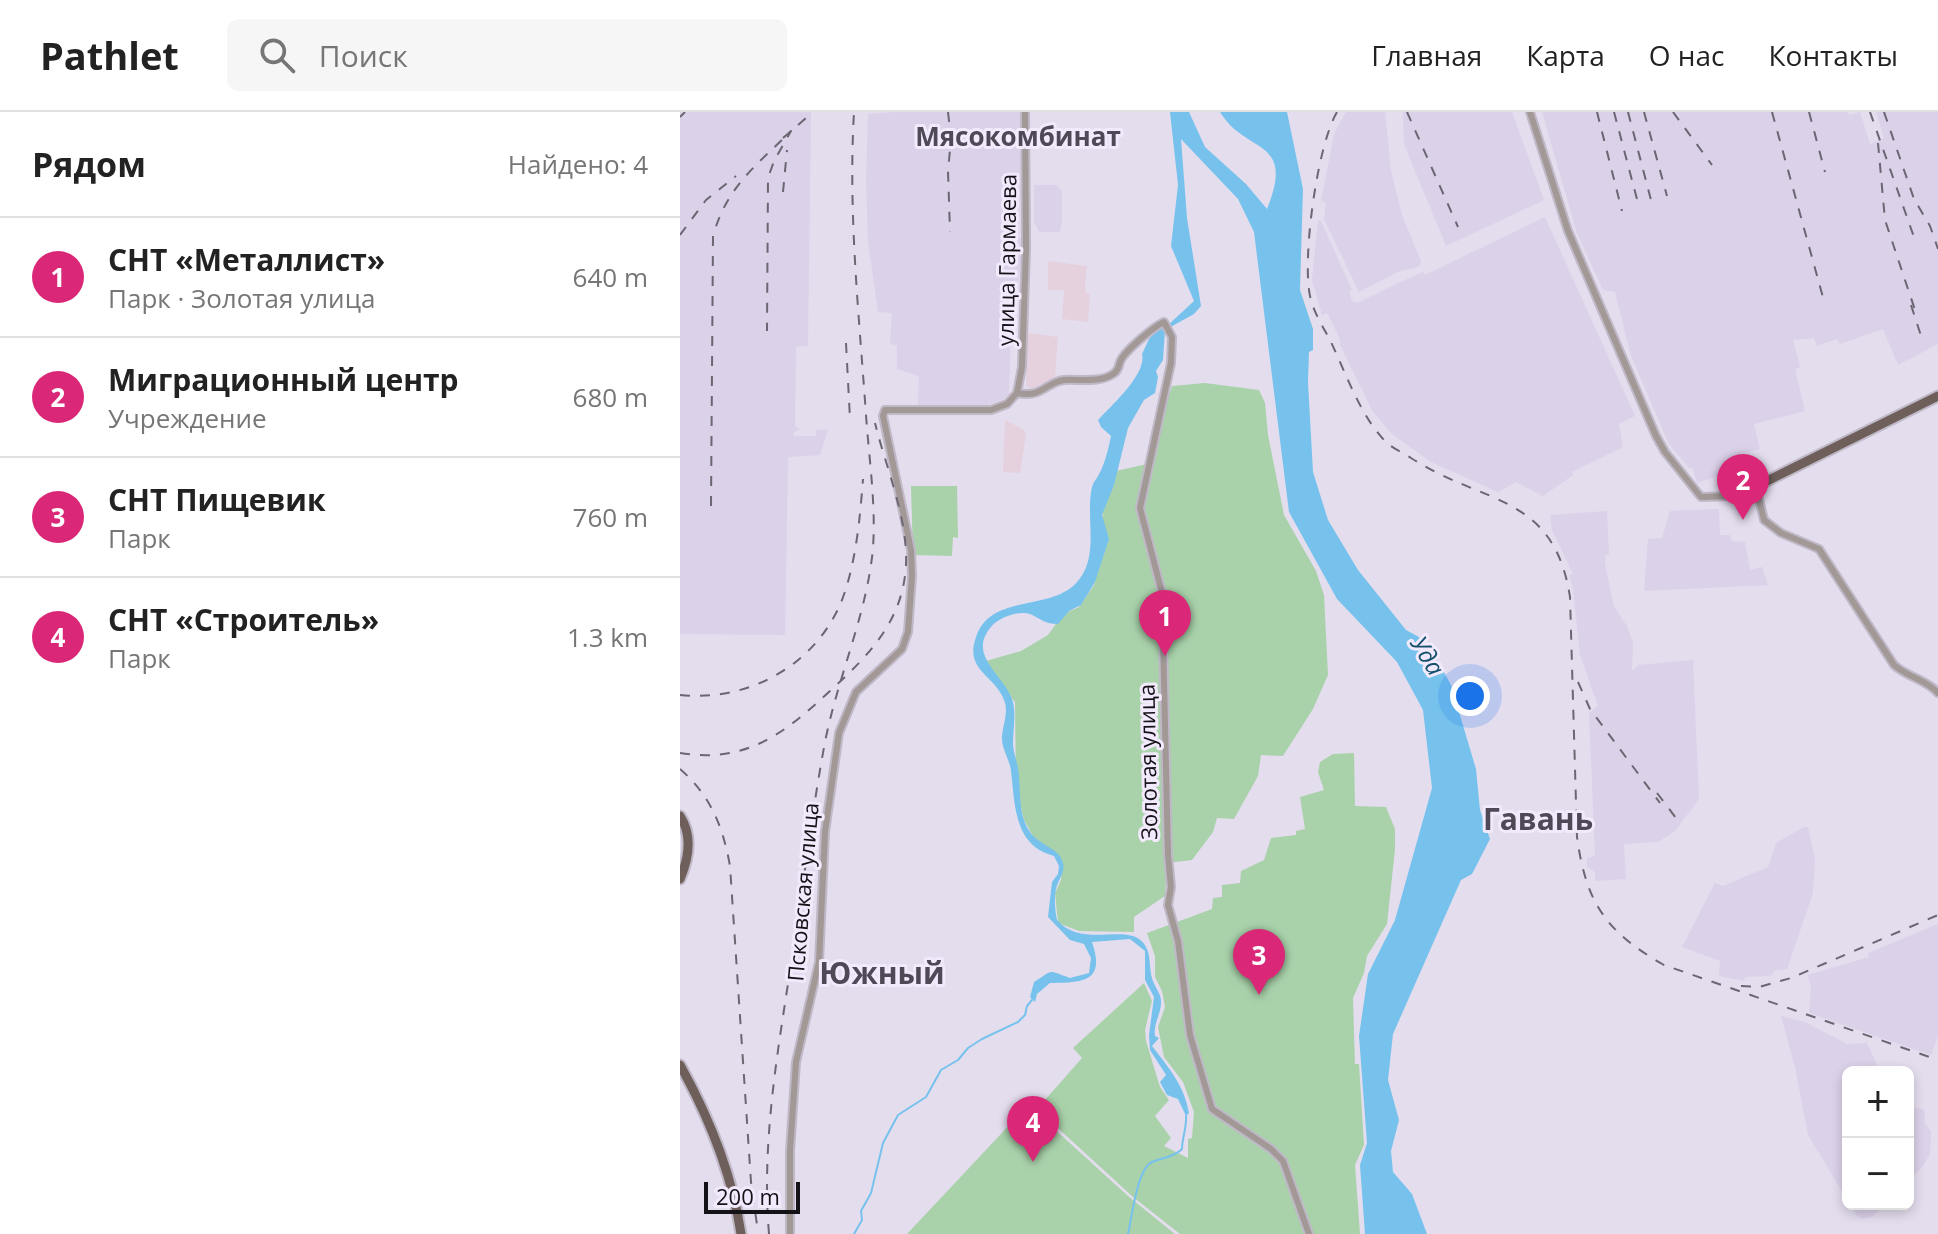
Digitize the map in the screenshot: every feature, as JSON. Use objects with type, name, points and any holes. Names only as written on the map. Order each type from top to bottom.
[{"type":"main road","points":[[1760,490],[1938,396]]},
{"type":"main road","points":[[680,816],[688,834],[688,854],[680,879]]},
{"type":"main road","points":[[680,1065],[703,1107],[723,1158],[734,1193],[741,1234]]},
{"type":"street","name":"улица Гармаева","points":[[1017,393],[1022,367],[1026,257],[1025,112]]},
{"type":"street","points":[[1530,112],[1568,231],[1661,445],[1701,497],[1732,496],[1760,490],[1764,520],[1792,539],[1819,549],[1894,665],[1938,693]]},
{"type":"street","name":"Золотая улица","points":[[1017,393],[1034,394],[1064,380],[1080,382],[1111,376],[1117,371],[1120,360],[1152,329],[1162,323],[1169,327],[1171,363],[1140,510],[1162,593],[1171,887],[1168,905],[1178,941],[1190,1035],[1212,1109],[1271,1149],[1283,1161],[1309,1234]]},
{"type":"street","name":"Псковская улица","points":[[790,1234],[790,1151],[796,1062],[819,962],[825,832],[839,733],[856,692],[905,644],[908,632],[912,576],[905,513],[883,421],[884,413],[885,410],[983,411],[1007,404],[1017,393]]},
{"type":"shaded area","points":[[680,112],[811,112],[808,346],[796,347],[795,427],[800,429],[794,432],[794,436],[816,436],[816,430],[828,429],[820,455],[788,457],[785,635],[680,634]]},
{"type":"shaded area","points":[[1021,112],[1019,237],[1023,249],[1011,330],[1009,394],[1004,399],[981,407],[918,406],[919,376],[897,369],[897,345],[890,344],[892,313],[878,312],[868,242],[868,114]]},
{"type":"shaded area","points":[[1346,112],[1385,112],[1391,171],[1402,215],[1421,261],[1419,267],[1400,271],[1359,292],[1324,219],[1326,203],[1321,201],[1334,134]]},
{"type":"shaded area","points":[[1403,112],[1512,112],[1544,200],[1446,246],[1404,144]]},
{"type":"shaded area","points":[[1542,112],[1848,112],[1849,115],[1860,112],[1870,144],[1884,138],[1876,112],[1938,112],[1938,344],[1898,365],[1883,329],[1840,344],[1837,339],[1817,346],[1814,338],[1793,340],[1800,367],[1795,369],[1805,411],[1754,424],[1760,449],[1735,455],[1739,474],[1725,474],[1697,483],[1692,467],[1689,468],[1669,444],[1631,356],[1615,292],[1603,290],[1577,233]]},
{"type":"shaded area","points":[[1034,185],[1057,185],[1062,192],[1060,232],[1039,232],[1034,225]]},
{"type":"shaded area","points":[[1545,217],[1635,416],[1619,424],[1623,447],[1572,472],[1573,475],[1543,496],[1516,482],[1498,492],[1431,462],[1392,434],[1373,412],[1327,313],[1322,315],[1312,280],[1318,220],[1352,290],[1349,292],[1352,301],[1357,303],[1423,272],[1425,275]]},
{"type":"shaded area","points":[[1048,261],[1087,266],[1086,293],[1090,294],[1088,322],[1062,319],[1064,290],[1048,290]]},
{"type":"shaded area","points":[[1027,333],[1058,337],[1055,377],[1033,388],[1026,387]]},
{"type":"shaded area","points":[[1005,420],[1024,430],[1026,435],[1020,473],[1003,472]]},
{"type":"shaded area","points":[[1719,509],[1720,535],[1730,535],[1732,541],[1745,542],[1750,570],[1762,567],[1768,585],[1644,591],[1648,539],[1662,538],[1670,511]]},
{"type":"shaded area","points":[[1607,511],[1609,555],[1605,555],[1605,563],[1614,607],[1627,626],[1633,643],[1632,671],[1638,665],[1693,660],[1699,799],[1675,831],[1658,842],[1624,844],[1626,879],[1595,881],[1595,872],[1587,867],[1587,858],[1595,856],[1589,713],[1598,706],[1580,655],[1569,575],[1573,574],[1552,530],[1550,515]]},
{"type":"shaded area","points":[[1808,827],[1815,860],[1813,893],[1787,969],[1774,971],[1771,976],[1745,977],[1744,981],[1719,976],[1720,961],[1682,947],[1715,883],[1723,886],[1768,867],[1776,843]]},
{"type":"shaded area","points":[[1938,924],[1938,1035],[1931,1055],[1809,1013],[1811,988],[1808,975],[1869,957],[1868,953]]},
{"type":"shaded area","points":[[1781,1016],[1805,1022],[1847,1044],[1867,1043],[1877,1066],[1842,1066],[1842,1191],[1808,1135]]},
{"type":"shaded area","points":[[1914,1108],[1924,1109],[1925,1123],[1931,1132],[1930,1153],[1914,1175]]},
{"type":"shaded area","points":[[1854,1210],[1879,1210],[1872,1217],[1862,1219]]},
{"type":"green space","points":[[1205,383],[1259,390],[1265,403],[1284,515],[1316,571],[1324,595],[1328,675],[1313,709],[1283,756],[1261,755],[1258,776],[1234,819],[1217,818],[1213,832],[1192,860],[1167,863],[1165,896],[1134,917],[1134,932],[1079,931],[1058,923],[1055,893],[1061,880],[1062,865],[1050,849],[1035,840],[1024,820],[1016,787],[1015,702],[993,676],[986,661],[1021,651],[1048,635],[1063,614],[1079,607],[1094,585],[1106,537],[1102,520],[1104,504],[1116,471],[1147,464],[1172,386]]},
{"type":"green space","points":[[911,486],[957,486],[958,538],[953,537],[952,556],[913,555]]},
{"type":"green space","points":[[1354,753],[1355,806],[1386,807],[1395,829],[1387,924],[1367,956],[1364,973],[1353,998],[1355,1064],[1359,1064],[1364,1145],[1355,1165],[1360,1234],[1180,1234],[1133,1197],[1037,1109],[1082,1058],[1073,1048],[1144,983],[1152,1001],[1145,1030],[1146,1041],[1160,1087],[1169,1100],[1155,1116],[1171,1138],[1164,1146],[1188,1158],[1188,1139],[1192,1138],[1194,1112],[1183,1082],[1164,1057],[1158,1027],[1165,1007],[1155,977],[1155,956],[1147,933],[1212,909],[1213,898],[1222,897],[1222,885],[1240,883],[1241,871],[1264,860],[1271,838],[1296,835],[1296,831],[1305,829],[1300,797],[1324,790],[1318,772],[1320,762],[1333,754]]},
{"type":"green space","points":[[1028,1105],[1128,1196],[1175,1234],[907,1234]]},
{"type":"water","name":"Уда","points":[[1170,112],[1189,112],[1205,147],[1246,184],[1267,209],[1276,170],[1272,158],[1231,126],[1220,112],[1287,112],[1303,189],[1300,290],[1313,329],[1308,382],[1313,472],[1328,520],[1358,570],[1406,630],[1419,637],[1434,654],[1451,685],[1476,769],[1480,810],[1490,839],[1472,874],[1461,880],[1393,1034],[1388,1080],[1399,1120],[1391,1151],[1393,1172],[1412,1194],[1427,1234],[1365,1234],[1360,1165],[1367,1143],[1359,1036],[1368,974],[1395,920],[1432,788],[1423,710],[1397,662],[1337,599],[1289,512],[1254,232],[1238,199],[1181,139],[1187,218],[1201,306],[1194,314],[1165,330],[1163,360],[1156,371],[1155,393],[1144,400],[1128,428],[1114,485],[1102,515],[1109,539],[1095,582],[1081,605],[1069,611],[1058,624],[1025,613],[1009,616],[991,627],[984,637],[983,647],[985,657],[1013,702],[1013,747],[1025,823],[1039,841],[1059,855],[1063,864],[1055,893],[1057,920],[1068,929],[1080,933],[1130,935],[1146,947],[1152,978],[1161,1000],[1155,1031],[1155,1036],[1159,1038],[1152,1046],[1180,1085],[1189,1113],[1186,1116],[1178,1099],[1167,1095],[1160,1082],[1166,1075],[1150,1050],[1154,997],[1145,980],[1145,951],[1130,939],[1092,942],[1096,966],[1088,978],[1050,983],[1037,994],[1035,1002],[1030,997],[1034,982],[1049,973],[1070,978],[1089,973],[1091,958],[1084,944],[1070,940],[1048,917],[1052,882],[1059,866],[1054,856],[1031,843],[1019,822],[1002,740],[1005,704],[1000,692],[977,665],[973,648],[984,623],[994,614],[1066,591],[1085,571],[1090,548],[1092,487],[1104,462],[1111,436],[1098,420],[1134,380],[1149,339],[1194,301],[1171,246],[1178,185]]},
{"type":"waterway","points":[[854,1234],[871,1193],[883,1143],[898,1115],[926,1097],[941,1070],[958,1060],[968,1048],[1018,1022],[1032,1000]]},
{"type":"waterway","points":[[1128,1234],[1142,1174],[1152,1162],[1182,1149],[1186,1116]]},
{"type":"railway","points":[[680,117],[685,112]]},
{"type":"railway","points":[[783,138],[813,112]]},
{"type":"railway","points":[[769,1234],[769,1127],[812,820],[825,742],[865,597],[873,548],[873,498],[853,226],[854,112]]},
{"type":"railway","points":[[948,112],[951,139],[948,171],[950,232]]},
{"type":"railway","points":[[1337,112],[1323,150],[1313,202],[1308,256],[1311,302],[1361,407],[1386,442],[1438,473],[1512,506],[1532,520],[1549,538],[1562,563],[1570,597],[1577,837],[1586,880],[1602,913],[1627,940],[1664,965],[1938,1060]]},
{"type":"railway","points":[[1407,112],[1458,227]]},
{"type":"railway","points":[[1597,112],[1622,211]]},
{"type":"railway","points":[[1614,112],[1638,203]]},
{"type":"railway","points":[[1628,112],[1651,200]]},
{"type":"railway","points":[[1644,112],[1667,196]]},
{"type":"railway","points":[[1673,112],[1712,165]]},
{"type":"railway","points":[[1772,112],[1824,301]]},
{"type":"railway","points":[[1809,112],[1825,172]]},
{"type":"railway","points":[[1870,112],[1915,240]]},
{"type":"railway","points":[[1884,112],[1914,199],[1930,226],[1938,249]]},
{"type":"railway","points":[[711,506],[713,236],[726,203],[735,190],[791,131],[768,178],[767,331]]},
{"type":"railway","points":[[1878,143],[1885,220],[1916,313]]},
{"type":"railway","points":[[783,192],[787,150]]},
{"type":"railway","points":[[680,235],[706,200],[736,176]]},
{"type":"railway","points":[[1911,305],[1923,342]]},
{"type":"railway","points":[[846,343],[850,419]]},
{"type":"railway","points":[[680,753],[725,754],[763,742],[813,706],[858,664],[882,636],[903,585],[906,547],[900,511],[875,423]]},
{"type":"railway","points":[[680,695],[706,696],[755,685],[798,660],[815,643],[830,623],[847,586],[857,540],[863,479]]},
{"type":"railway","points":[[1578,682],[1590,709],[1660,803]]},
{"type":"railway","points":[[680,769],[708,801],[724,838],[730,866],[751,1182],[757,1225]]},
{"type":"railway","points":[[1657,793],[1679,822]]},
{"type":"railway","points":[[1741,986],[1759,987],[1791,978],[1938,915]]},
{"type":"place","name":"Миграционный центр","points":[[1743,520]]},
{"type":"place","name":"СНТ «Металлист»","points":[[1165,656]]},
{"type":"place","name":"СНТ Пищевик","points":[[1259,995]]},
{"type":"place","name":"СНТ «Строитель»","points":[[1033,1162]]},
{"type":"district","name":"Мясокомбинат","points":[[1018,137]]},
{"type":"district","name":"Гавань","points":[[1538,820]]},
{"type":"district","name":"Южный","points":[[882,974]]}]
